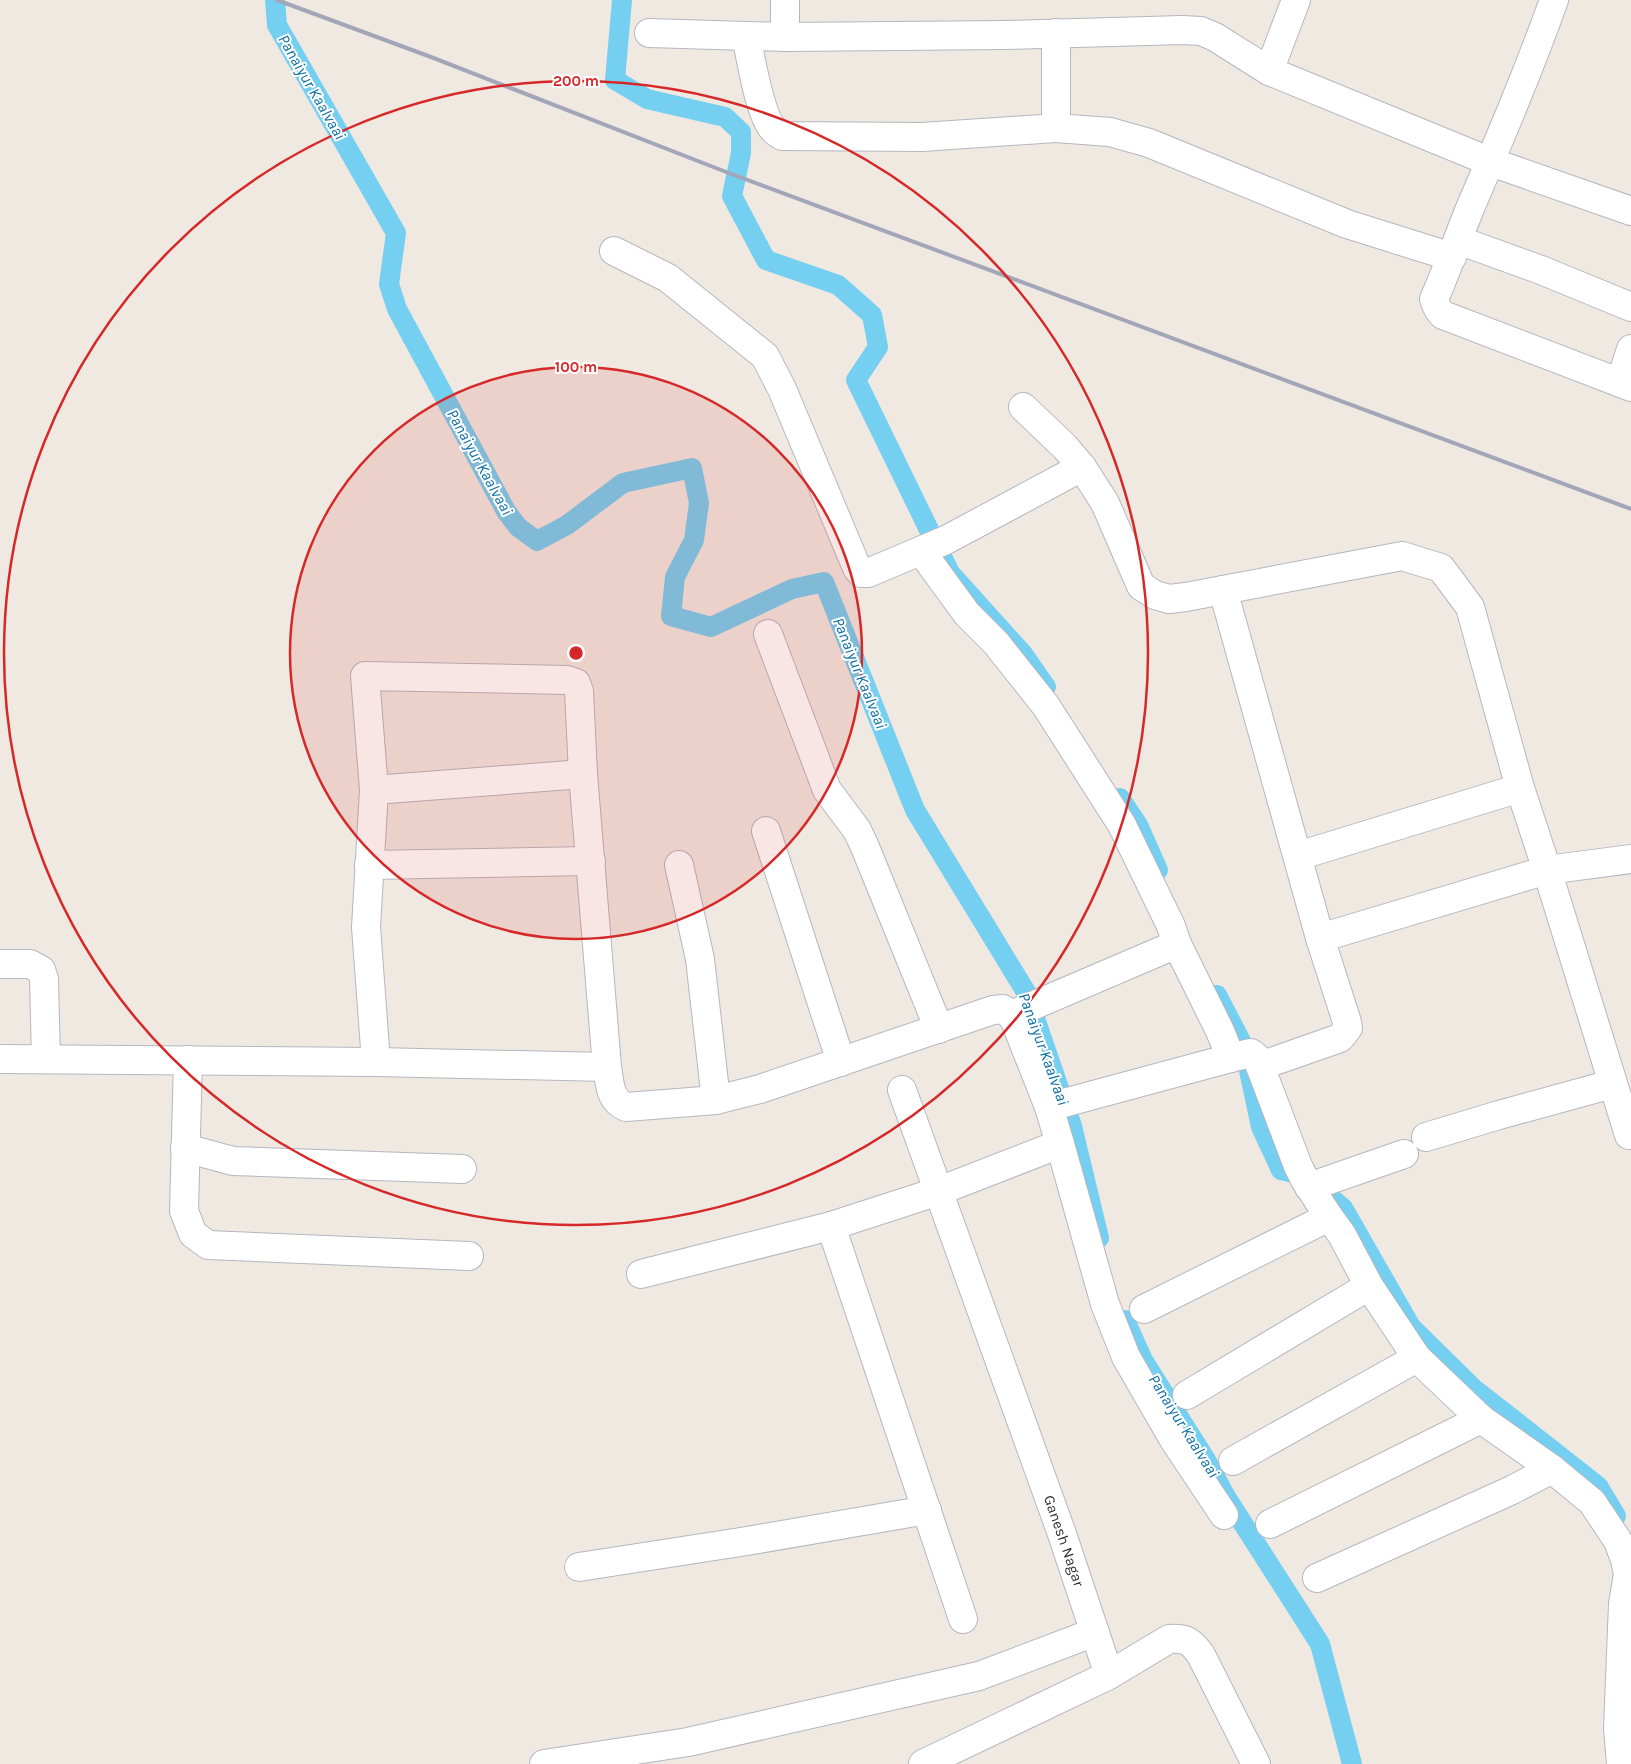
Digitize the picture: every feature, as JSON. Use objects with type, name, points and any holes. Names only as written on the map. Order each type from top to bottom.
[{"type":"street","points":[[784,0],[785,37]]},
{"type":"street","points":[[1269,71],[1296,0]]},
{"type":"street","points":[[1554,0],[1491,162],[1434,299],[1438,311],[1443,315],[1625,385],[1631,349]]},
{"type":"street","points":[[650,33],[785,37],[1201,31],[1215,37],[1269,71],[1491,162],[1631,211]]},
{"type":"street","points":[[1056,33],[1056,128]]},
{"type":"street","points":[[746,36],[757,88],[766,116],[773,129],[782,136],[922,136],[1056,128],[1110,132],[1150,143],[1347,224],[1541,270],[1631,307]]},
{"type":"street","points":[[614,251],[668,278],[765,356],[782,389],[857,568],[861,573],[868,573],[931,547],[1082,467]]},
{"type":"street","points":[[1023,407],[1065,447],[1082,467],[1105,503],[1141,586],[1155,595],[1169,599],[1402,556],[1441,568],[1470,607],[1520,788],[1629,1135]]},
{"type":"street","points":[[931,547],[967,614],[996,643],[1046,706],[1122,826],[1220,1032],[1245,1058],[1304,1178],[1342,1235],[1369,1286],[1417,1358],[1481,1419],[1552,1469],[1592,1502],[1618,1540],[1628,1574],[1623,1604],[1618,1728],[1621,1764]]},
{"type":"street","points":[[1062,1103],[1245,1058],[1340,1038],[1348,1028],[1320,938],[1223,590]]},
{"type":"street","points":[[768,634],[827,790],[856,830],[865,847],[939,1029]]},
{"type":"street","points":[[376,1062],[366,927],[374,790],[365,676],[567,680],[576,683],[579,691],[583,774],[607,1067],[612,1093],[618,1103],[626,1107],[716,1100],[760,1089],[993,1010],[1003,1009],[1017,1012],[1177,944]]},
{"type":"street","points":[[374,790],[583,774]]},
{"type":"street","points":[[1298,856],[1520,788]]},
{"type":"street","points":[[766,831],[842,1062]]},
{"type":"street","points":[[1320,938],[1547,870],[1631,859]]},
{"type":"street","points":[[370,865],[591,861]]},
{"type":"street","points":[[679,865],[700,959],[716,1100]]},
{"type":"street","points":[[0,964],[30,964],[41,970],[44,979],[46,1059]]},
{"type":"street","points":[[1017,1012],[1015,1021],[1062,1103],[1060,1144],[1105,1304],[1126,1356],[1174,1440],[1224,1516]]},
{"type":"street","points":[[0,1059],[376,1062],[607,1067]]},
{"type":"street","points":[[188,1060],[184,1211],[193,1234],[208,1245],[469,1256]]},
{"type":"street","points":[[1426,1137],[1612,1084]]},
{"type":"street","name":"Ganesh Nagar","points":[[902,1090],[1059,1525],[1109,1675]]},
{"type":"street","points":[[641,1274],[831,1226],[939,1191],[1060,1144]]},
{"type":"street","points":[[185,1148],[233,1161],[462,1169]]},
{"type":"street","points":[[1304,1178],[1404,1154]]},
{"type":"street","points":[[1144,1309],[1329,1217]]},
{"type":"street","points":[[831,1226],[963,1619]]},
{"type":"street","points":[[1187,1395],[1369,1286]]},
{"type":"street","points":[[1233,1461],[1417,1358]]},
{"type":"street","points":[[1270,1524],[1481,1419]]},
{"type":"street","points":[[1317,1578],[1512,1490],[1552,1469]]},
{"type":"street","points":[[579,1567],[748,1541],[927,1510]]},
{"type":"street","points":[[544,1764],[688,1742],[979,1676],[1095,1632]]},
{"type":"street","points":[[923,1764],[1109,1675],[1169,1639],[1180,1639],[1193,1643],[1201,1655],[1256,1764]]},
{"type":"waterway","name":"Panaiyur Kaalvaai","points":[[275,0],[277,25],[396,233],[389,284],[397,309],[506,511],[518,527],[537,541],[567,525],[623,483],[692,468],[699,503],[694,540],[675,577],[671,616],[711,627],[792,589],[824,582],[915,810],[1026,992],[1072,1126],[1099,1238]]},
{"type":"waterway","points":[[622,0],[615,80],[647,99],[725,117],[741,132],[741,153],[732,196],[766,260],[838,285],[872,315],[878,347],[856,380],[950,573],[1023,654],[1046,687]]},
{"type":"waterway","points":[[1120,798],[1138,825],[1158,870]]},
{"type":"waterway","points":[[1217,995],[1244,1047],[1261,1127],[1281,1170],[1306,1176]]},
{"type":"waterway","points":[[1329,1196],[1343,1208],[1411,1327],[1473,1388],[1598,1486],[1616,1516]]},
{"type":"waterway","name":"Panaiyur Kaalvaai","points":[[1125,1320],[1143,1360],[1206,1460],[1226,1497],[1320,1644],[1352,1764]]},
{"type":"railway","points":[[277,0],[431,57],[721,170],[1631,509]]}]
